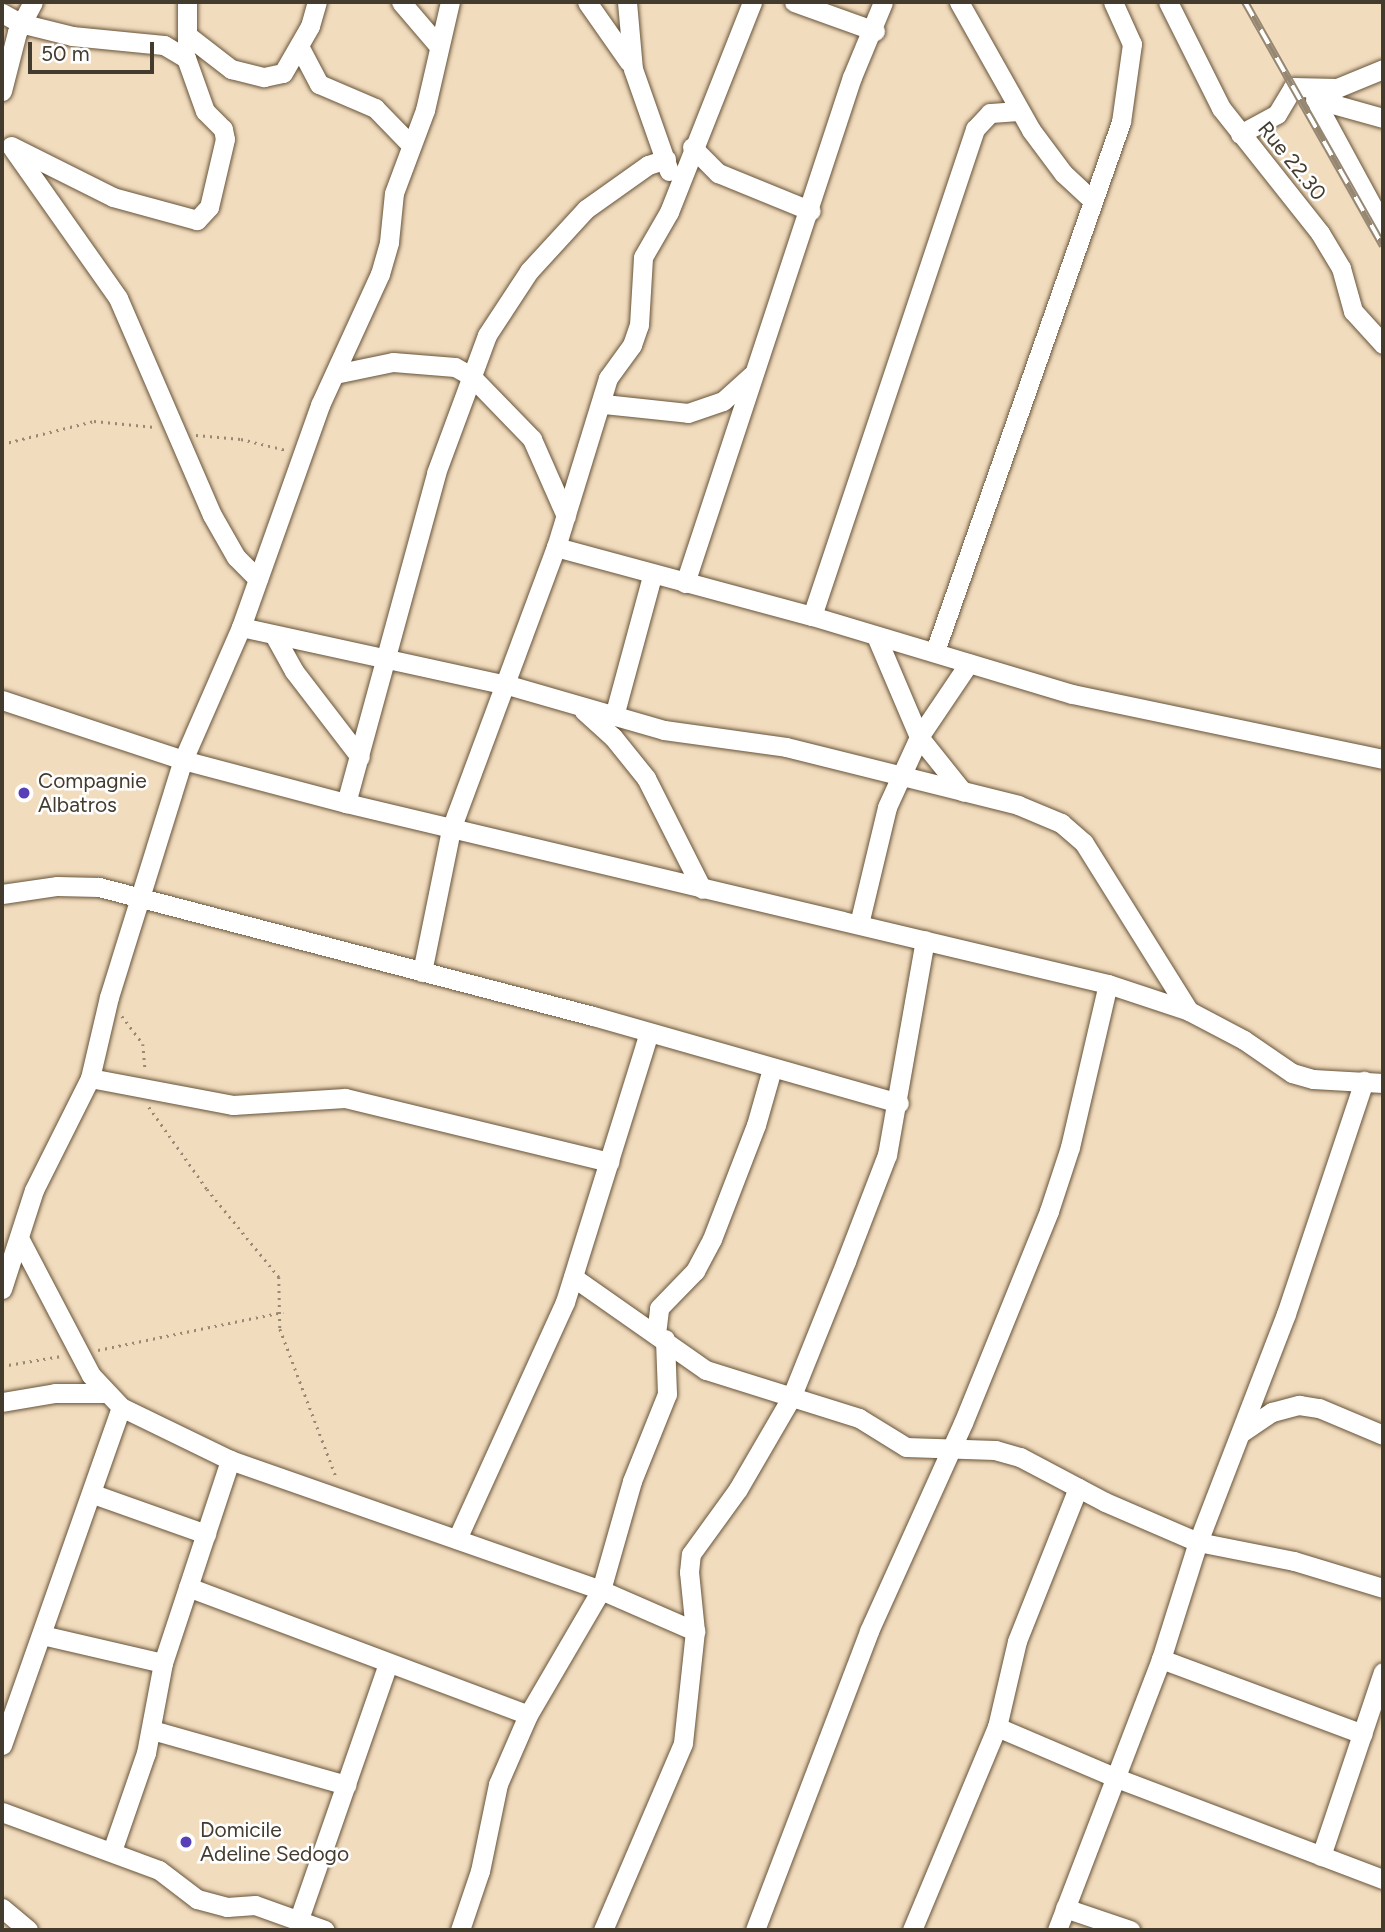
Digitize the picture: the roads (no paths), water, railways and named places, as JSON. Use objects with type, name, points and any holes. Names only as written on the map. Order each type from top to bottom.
[{"type":"street","points":[[2,91],[20,23],[33,2]]},
{"type":"street","points":[[7,143],[113,197],[197,220],[209,207],[225,139],[223,130],[205,111],[186,58],[187,2]]},
{"type":"street","points":[[187,35],[232,69],[264,77],[283,73],[300,48],[317,2]]},
{"type":"street","points":[[401,2],[437,44]]},
{"type":"street","points":[[2,1289],[34,1190],[90,1078],[109,997],[183,760],[241,627],[303,454],[335,374],[380,274],[389,242],[394,193],[409,143],[425,110],[437,44],[450,2]]},
{"type":"street","points":[[587,2],[633,69],[666,159],[675,195]]},
{"type":"street","points":[[627,2],[633,69]]},
{"type":"street","points":[[422,972],[451,829],[508,685],[604,404],[608,378],[632,345],[639,325],[643,257],[675,195],[752,2]]},
{"type":"street","points":[[794,2],[874,31]]},
{"type":"street","points":[[685,583],[726,448],[756,371],[811,211],[852,77],[874,31],[883,2]]},
{"type":"street","points":[[959,2],[1019,111],[1063,173],[1091,199]]},
{"type":"street","points":[[935,651],[1091,199],[1112,150],[1131,69],[1132,44],[1113,2]]},
{"type":"street","name":"Rue 22.30","points":[[1168,2],[1204,78],[1240,134],[1320,233],[1341,268],[1353,311],[1383,344]]},
{"type":"street","points":[[2,13],[20,23],[99,40],[152,42],[186,58]]},
{"type":"street","points":[[300,48],[320,84],[375,108],[409,143]]},
{"type":"street","points":[[1314,94],[1383,69]]},
{"type":"street","points":[[1240,134],[1277,114],[1293,87],[1383,118]]},
{"type":"street","points":[[1314,94],[1383,226]]},
{"type":"street","points":[[812,616],[975,129],[990,113],[1019,111]]},
{"type":"street","points":[[7,143],[118,298],[212,515],[236,557],[258,579]]},
{"type":"street","points":[[692,148],[718,173],[811,211]]},
{"type":"street","points":[[346,803],[436,473],[471,376],[500,311],[537,262],[586,209],[648,165],[666,159]]},
{"type":"street","points":[[335,374],[394,362],[455,367],[471,376],[532,439],[566,516]]},
{"type":"street","points":[[604,404],[688,413],[723,401],[756,371]]},
{"type":"street","points":[[556,547],[652,576],[812,616],[935,651],[1072,694],[1383,759]]},
{"type":"street","points":[[614,716],[652,576]]},
{"type":"street","points":[[241,627],[508,685],[580,708],[691,736],[786,747],[1018,805],[1060,823],[1084,843],[1189,1011]]},
{"type":"street","points":[[274,635],[294,671],[360,757]]},
{"type":"street","points":[[876,636],[919,737],[963,792]]},
{"type":"street","points":[[859,924],[879,831],[901,777],[919,737],[969,663]]},
{"type":"street","points":[[2,700],[183,760],[346,803],[1108,984],[1189,1011],[1244,1040],[1292,1073],[1312,1080],[1374,1082],[1198,1542],[1161,1659],[1056,1930]]},
{"type":"street","points":[[580,708],[613,737],[646,778],[702,889]]},
{"type":"street","points":[[2,894],[57,886],[99,887],[138,901],[422,972],[900,1102]]},
{"type":"street","points":[[603,1930],[682,1743],[695,1631],[688,1572],[691,1554],[738,1489],[791,1398],[887,1155],[900,1102],[925,940]]},
{"type":"street","points":[[760,1929],[869,1631],[950,1448],[1066,1160],[1108,984]]},
{"type":"street","points":[[457,1539],[573,1277],[649,1033]]},
{"type":"street","points":[[460,1930],[480,1871],[498,1784],[528,1715],[601,1590],[632,1480],[667,1394],[659,1307],[695,1271],[712,1238],[756,1125],[772,1069]]},
{"type":"street","points":[[90,1078],[233,1105],[345,1098],[609,1162]]},
{"type":"street","points":[[19,1238],[78,1353],[104,1393],[121,1406],[230,1460],[601,1590],[695,1631]]},
{"type":"street","points":[[573,1277],[661,1337],[684,1359],[706,1370],[859,1418],[906,1447],[995,1450],[1020,1457],[1078,1488],[1198,1542],[1294,1562],[1383,1588]]},
{"type":"street","points":[[2,1402],[55,1393],[104,1393]]},
{"type":"street","points":[[1242,1432],[1272,1412],[1298,1405],[1320,1408],[1383,1435]]},
{"type":"street","points":[[2,1745],[11,1691],[42,1635],[93,1494],[121,1406]]},
{"type":"street","points":[[112,1851],[152,1730],[163,1663],[230,1460]]},
{"type":"street","points":[[912,1930],[997,1727],[1017,1641],[1078,1488]]},
{"type":"street","points":[[93,1494],[206,1534]]},
{"type":"street","points":[[188,1587],[528,1715]]},
{"type":"street","points":[[42,1635],[163,1663]]},
{"type":"street","points":[[1161,1659],[1363,1734]]},
{"type":"street","points":[[299,1920],[388,1664]]},
{"type":"street","points":[[1321,1856],[1383,1672]]},
{"type":"street","points":[[997,1727],[1114,1777],[1383,1879]]},
{"type":"street","points":[[152,1730],[346,1785]]},
{"type":"street","points":[[2,1812],[159,1870],[197,1899],[227,1907],[255,1905],[325,1930]]},
{"type":"street","points":[[2,1908],[27,1930]]},
{"type":"street","points":[[1065,1909],[1130,1930]]},
{"type":"railway","points":[[1245,2],[1383,246]]},
{"type":"place","name":"Compagnie Albatros","points":[[24,793]]},
{"type":"place","name":"Domicile Adeline Sedogo","points":[[186,1842]]}]
